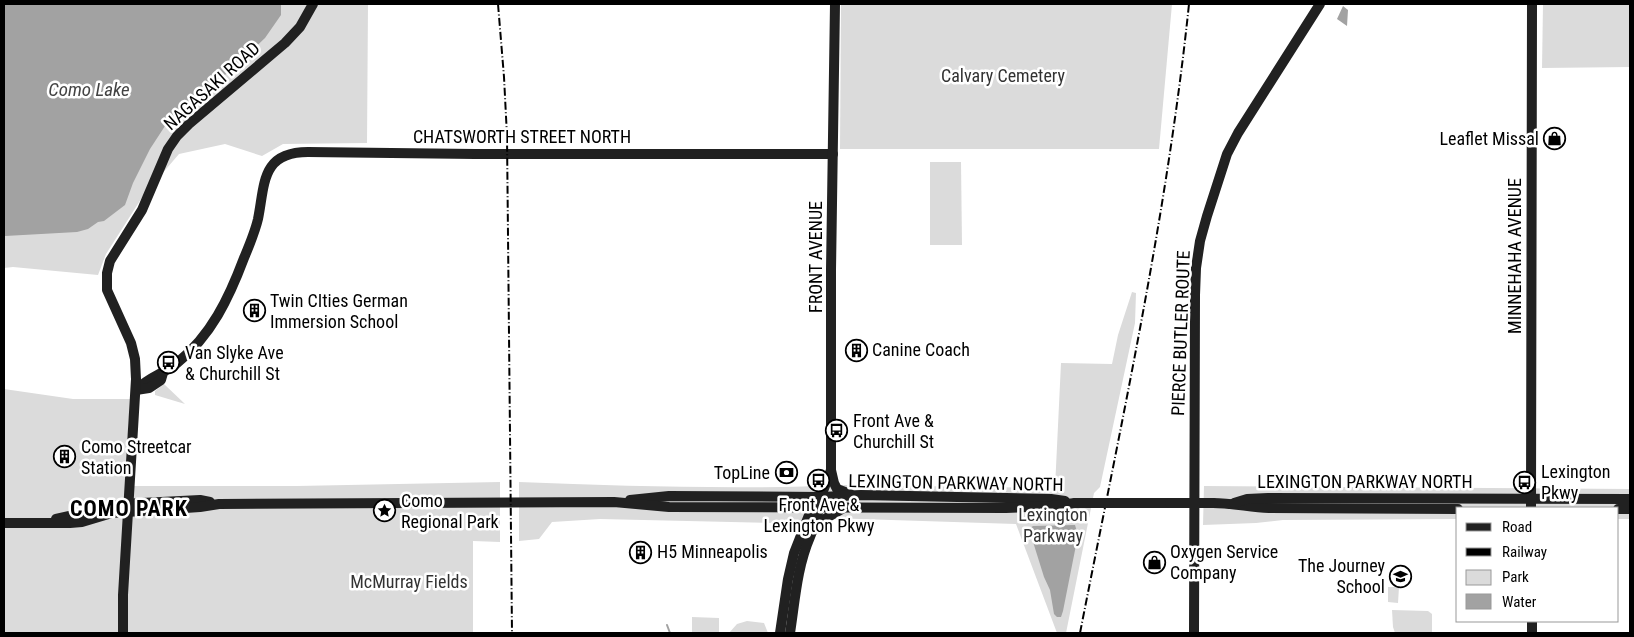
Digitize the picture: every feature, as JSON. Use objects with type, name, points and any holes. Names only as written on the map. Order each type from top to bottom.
[{"type":"main road","name":"NAGASAKI ROAD","points":[[136,390],[136,369],[132,349],[124,326],[109,295],[106,281],[110,261],[142,210],[162,160],[177,136],[285,42],[300,27],[313,4]]},
{"type":"main road","name":"FRONT AVENUE","points":[[817,507],[831,470],[835,4]]},
{"type":"main road","name":"PIERCE BUTLER ROUTE","points":[[1194,633],[1195,294],[1200,241],[1215,190],[1232,144],[1320,4]]},
{"type":"main road","name":"MINNEHAHA AVENUE","points":[[1531,504],[1532,4]]},
{"type":"main road","name":"CHATSWORTH STREET NORTH","points":[[136,390],[149,388],[161,380],[163,374],[190,351],[217,316],[233,288],[258,219],[266,175],[281,158],[299,152],[833,154]]},
{"type":"main road","points":[[123,633],[123,595],[136,390]]},
{"type":"main road","points":[[831,470],[837,490],[856,496]]},
{"type":"main road","name":"LEXINGTON PARKWAY NORTH","points":[[614,502],[669,496],[856,496],[1033,498],[1075,503]]},
{"type":"main road","name":"LEXINGTON PARKWAY NORTH","points":[[1234,503],[1247,499],[1268,498],[1531,504],[1630,499]]},
{"type":"main road","name":"LEXINGTON PARKWAY NORTH","points":[[5,523],[43,522],[56,524],[82,522],[129,508],[200,507],[219,504],[614,502],[669,507],[1006,508],[1075,503]]},
{"type":"main road","points":[[1075,503],[1234,503]]},
{"type":"main road","name":"LEXINGTON PARKWAY NORTH","points":[[1234,503],[1247,507],[1269,508],[1456,509]]},
{"type":"main road","points":[[790,633],[799,572],[807,544],[819,515],[817,507]]},
{"type":"main road","points":[[780,633],[789,569],[809,515],[817,507]]},
{"type":"main road","points":[[807,544],[823,520],[846,508]]},
{"type":"green space","name":"Como Lake","points":[[4,4],[368,4],[367,143],[283,144],[262,156],[225,144],[179,154],[143,196],[106,254],[98,275],[13,267],[4,268]]},
{"type":"green space","name":"Calvary Cemetery","points":[[841,4],[1172,4],[1159,149],[840,149]]},
{"type":"green space","points":[[1543,4],[1630,4],[1630,67],[1542,68]]},
{"type":"green space","points":[[930,162],[961,162],[962,245],[930,245]]},
{"type":"green space","name":"Lexington Parkway","points":[[1132,292],[1136,293],[1135,323],[1100,487],[1094,493],[1066,633],[1057,633],[1016,524],[829,518],[822,524],[600,519],[552,522],[539,539],[519,541],[519,482],[682,487],[845,485],[1055,488],[1061,363],[1112,364],[1118,335]]},
{"type":"green space","points":[[164,384],[185,404],[155,395],[155,391]]},
{"type":"green space","name":"Como Regional Park","points":[[4,389],[73,399],[130,399],[125,486],[297,486],[500,482],[500,542],[473,541],[473,633],[4,633]]},
{"type":"green space","points":[[1204,486],[1630,489],[1630,519],[1619,519],[1619,507],[1456,507],[1456,519],[1283,520],[1203,525]]},
{"type":"green space","points":[[1388,587],[1399,587],[1398,603],[1388,602]]},
{"type":"green space","points":[[1392,610],[1428,611],[1432,614],[1432,633],[1395,633]]},
{"type":"green space","points":[[692,617],[719,618],[719,633],[692,633]]},
{"type":"green space","points":[[747,621],[764,623],[768,633],[729,633],[737,624]]},
{"type":"water","name":"Como Lake","points":[[4,4],[281,4],[281,15],[265,38],[229,72],[193,98],[165,126],[150,149],[133,183],[125,205],[104,221],[77,232],[5,236]]},
{"type":"water","points":[[1343,6],[1348,10],[1347,26],[1337,19]]},
{"type":"water","points":[[1075,525],[1078,535],[1063,611],[1061,617],[1057,617],[1054,614],[1050,590],[1029,529],[1033,526]]},
{"type":"waterway","points":[[667,625],[670,633]]},
{"type":"railway","points":[[498,4],[507,136],[512,633]]},
{"type":"railway","points":[[1080,633],[1156,241],[1180,83],[1189,4]]},
{"type":"place","name":"Leaflet Missal","points":[[1555,139]]},
{"type":"place","name":"Twin CIties German Immersion School","points":[[254,311]]},
{"type":"place","name":"Canine Coach","points":[[856,350]]},
{"type":"place","name":"Van Slyke Ave & Churchill St","points":[[169,363]]},
{"type":"place","name":"Front Ave & Churchill St","points":[[837,431]]},
{"type":"place","name":"Como Streetcar Station","points":[[65,457]]},
{"type":"place","name":"TopLine","points":[[786,473]]},
{"type":"place","name":"Front Ave & Lexington Pkwy","points":[[819,480]]},
{"type":"place","name":"Lexington Pkwy","points":[[1525,482]]},
{"type":"place","name":"Como Regional Park","points":[[385,511]]},
{"type":"place","name":"H5 Minneapolis","points":[[641,552]]},
{"type":"place","name":"Oxygen Service Company","points":[[1154,562]]},
{"type":"place","name":"The Journey School","points":[[1401,576]]},
{"type":"district","name":"COMO PARK","points":[[129,508]]},
{"type":"park label","name":"McMurray Fields","points":[[409,582]]}]
